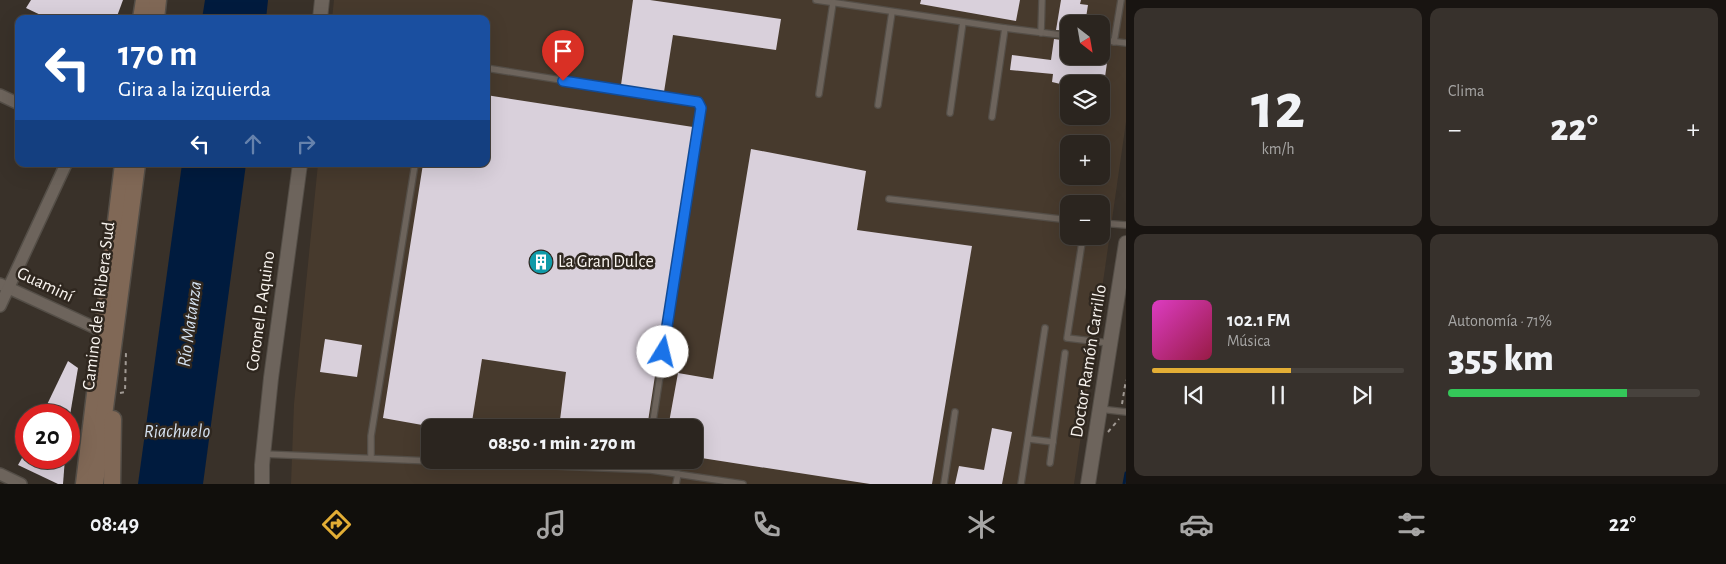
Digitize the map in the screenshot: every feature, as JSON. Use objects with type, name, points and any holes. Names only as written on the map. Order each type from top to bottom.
[{"type":"main road","points":[[142,15],[144,0]]},
{"type":"main road","points":[[156,15],[158,0]]},
{"type":"main road","name":"Camino de la Ribera Sud","points":[[95,484],[122,167]]},
{"type":"main road","name":"Camino de la Ribera Sud","points":[[84,484],[136,167]]},
{"type":"main road","points":[[109,332],[112,484]]},
{"type":"street","points":[[320,15],[322,0]]},
{"type":"street","points":[[0,95],[15,102]]},
{"type":"street","points":[[0,306],[4,286],[64,167]]},
{"type":"street","name":"Coronel P. Aquino","points":[[262,484],[271,378],[300,167]]},
{"type":"street","name":"Doctor Ramón Carrillo","points":[[1088,484],[1110,344],[1122,290],[1126,243]]},
{"type":"street","name":"Guaminí","points":[[4,286],[109,332]]},
{"type":"street","name":"Coronel P. Aquino","points":[[256,484],[263,459]]},
{"type":"street","points":[[0,474],[21,484]]},
{"type":"lane","points":[[816,0],[1060,35]]},
{"type":"lane","points":[[1041,33],[1042,0]]},
{"type":"lane","points":[[1114,42],[1121,0]]},
{"type":"lane","points":[[819,94],[833,2]]},
{"type":"lane","points":[[878,104],[892,12]]},
{"type":"lane","points":[[950,113],[963,22]]},
{"type":"lane","points":[[992,117],[1005,28]]},
{"type":"lane","points":[[1110,41],[1126,43]]},
{"type":"lane","points":[[490,69],[698,102],[701,108],[653,419]]},
{"type":"lane","points":[[370,458],[371,436],[415,167]]},
{"type":"lane","points":[[889,199],[1060,219]]},
{"type":"lane","points":[[1110,224],[1126,225]]},
{"type":"lane","points":[[1082,245],[1067,338],[1110,344]]},
{"type":"lane","points":[[1021,484],[1045,328]]},
{"type":"lane","points":[[1050,463],[1065,353]]},
{"type":"lane","points":[[1100,409],[1123,412]]},
{"type":"lane","points":[[944,484],[955,412]]},
{"type":"lane","points":[[1029,440],[1053,442]]},
{"type":"lane","points":[[263,459],[370,458],[645,470],[725,483],[743,484]]},
{"type":"lane","points":[[676,484],[678,474]]},
{"type":"path","points":[[1108,433],[1123,412],[1126,380]]},
{"type":"shaded area","points":[[334,0],[1126,0],[1126,122],[1110,233],[1110,195],[1060,195],[1060,245],[1108,245],[1074,484],[291,484],[294,404],[318,167],[490,167],[490,15],[332,15]]},
{"type":"water","points":[[205,0],[268,0],[266,15],[203,15]]},
{"type":"water","name":"Riachuelo","points":[[182,167],[246,167],[203,484],[138,484]]},
{"type":"building","points":[[31,0],[123,0],[117,15],[41,15],[26,8]]},
{"type":"building","points":[[633,0],[650,0],[781,19],[776,50],[673,35],[664,92],[621,85]]},
{"type":"building","points":[[921,0],[1020,0],[1016,21],[920,4]]},
{"type":"building","points":[[1061,0],[1081,0],[1080,4],[1088,5],[1086,15],[1060,15],[1060,30],[1056,30]]},
{"type":"building","points":[[1054,39],[1060,40],[1060,65],[1107,65],[1105,75],[1060,75],[1060,84],[1052,82],[1053,74],[1010,70],[1012,55],[1051,60]]},
{"type":"building","name":"La Gran Dulce","points":[[490,96],[693,127],[648,419],[560,419],[566,372],[482,359],[472,419],[421,419],[421,425],[383,418],[423,167],[490,167]]},
{"type":"building","points":[[751,149],[866,171],[857,230],[972,246],[932,484],[870,484],[703,458],[703,419],[670,419],[678,373],[713,379]]},
{"type":"building","points":[[325,339],[362,345],[357,377],[320,372]]},
{"type":"building","points":[[68,361],[78,368],[72,404],[47,404]]},
{"type":"building","points":[[992,428],[1012,432],[1002,484],[955,484],[959,466],[984,470]]},
{"type":"building","points":[[26,469],[64,469],[63,484],[58,484]]},
{"type":"waterway","points":[[1124,484],[1126,473]]},
{"type":"place","name":"La Gran Dulce","points":[[541,262]]},
{"type":"route","points":[[563,81],[698,102],[701,108],[663,352]]},
{"type":"water label","name":"Río Matanza","points":[[190,324]]}]
